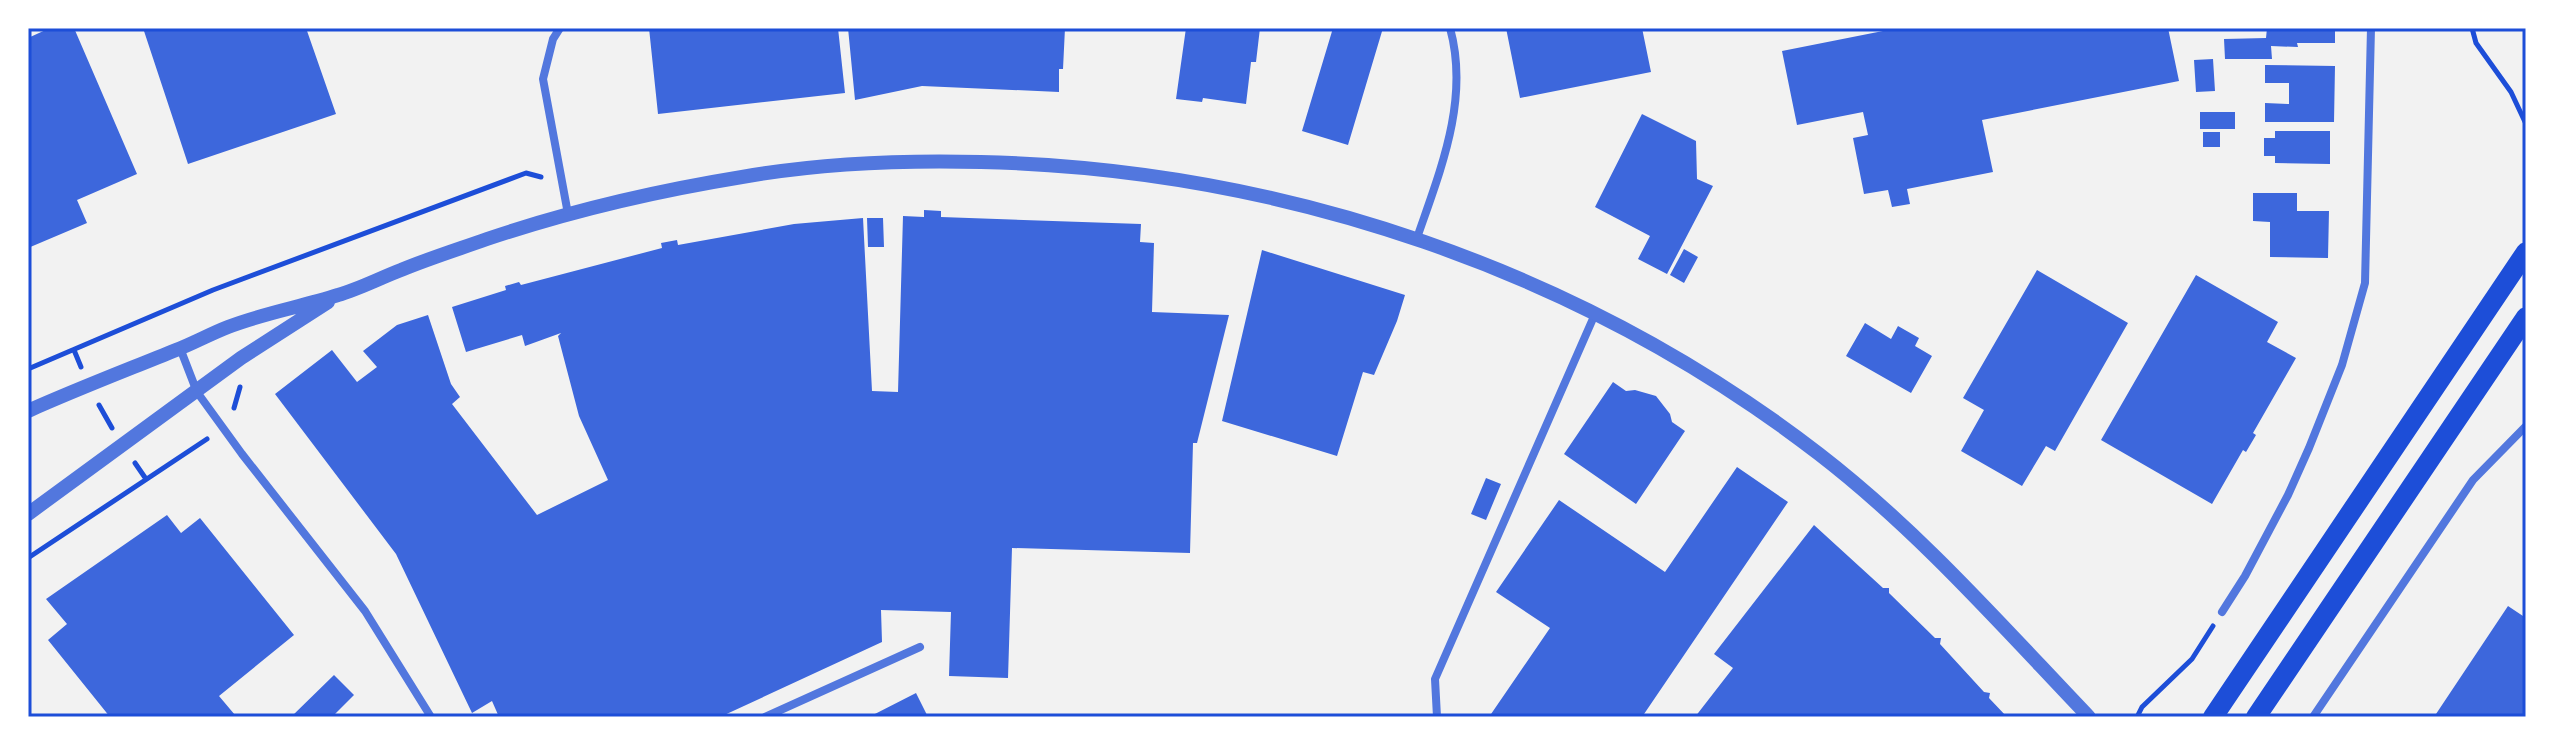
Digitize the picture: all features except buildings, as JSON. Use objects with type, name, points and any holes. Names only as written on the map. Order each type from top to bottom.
[{"type":"main road","points":[[2213,717],[2526,252]]},
{"type":"main road","points":[[2256,717],[2526,317]]},
{"type":"street","points":[[560,28],[553,39],[543,79],[568,214]]},
{"type":"street","points":[[1417,238],[1451,131],[1457,96],[1457,64],[1450,28]]},
{"type":"street","points":[[2222,612],[2288,495],[2309,448],[2342,365],[2365,283],[2371,28]]},
{"type":"street","points":[[28,411],[229,326],[338,295],[449,252],[568,214],[743,177],[877,162],[1035,163],[1149,175],[1243,191],[1417,238],[1466,256],[1595,314],[1667,352],[1818,453],[1882,506],[1937,558],[2089,717]]},
{"type":"street","points":[[28,514],[277,333],[338,295]]},
{"type":"street","points":[[1437,717],[1435,679],[1595,314]]},
{"type":"street","points":[[180,348],[197,392],[365,611],[431,717]]},
{"type":"street","points":[[2313,717],[2473,480],[2526,426]]},
{"type":"street","points":[[765,717],[920,647]]},
{"type":"path","points":[[2472,28],[2476,43],[2511,92],[2526,124]]},
{"type":"path","points":[[28,369],[213,290],[526,173],[561,183]]},
{"type":"path","points":[[74,350],[123,445],[146,479]]},
{"type":"path","points":[[28,558],[201,445],[232,414],[242,382]]},
{"type":"path","points":[[2137,717],[2142,707],[2192,659],[2222,612]]}]
